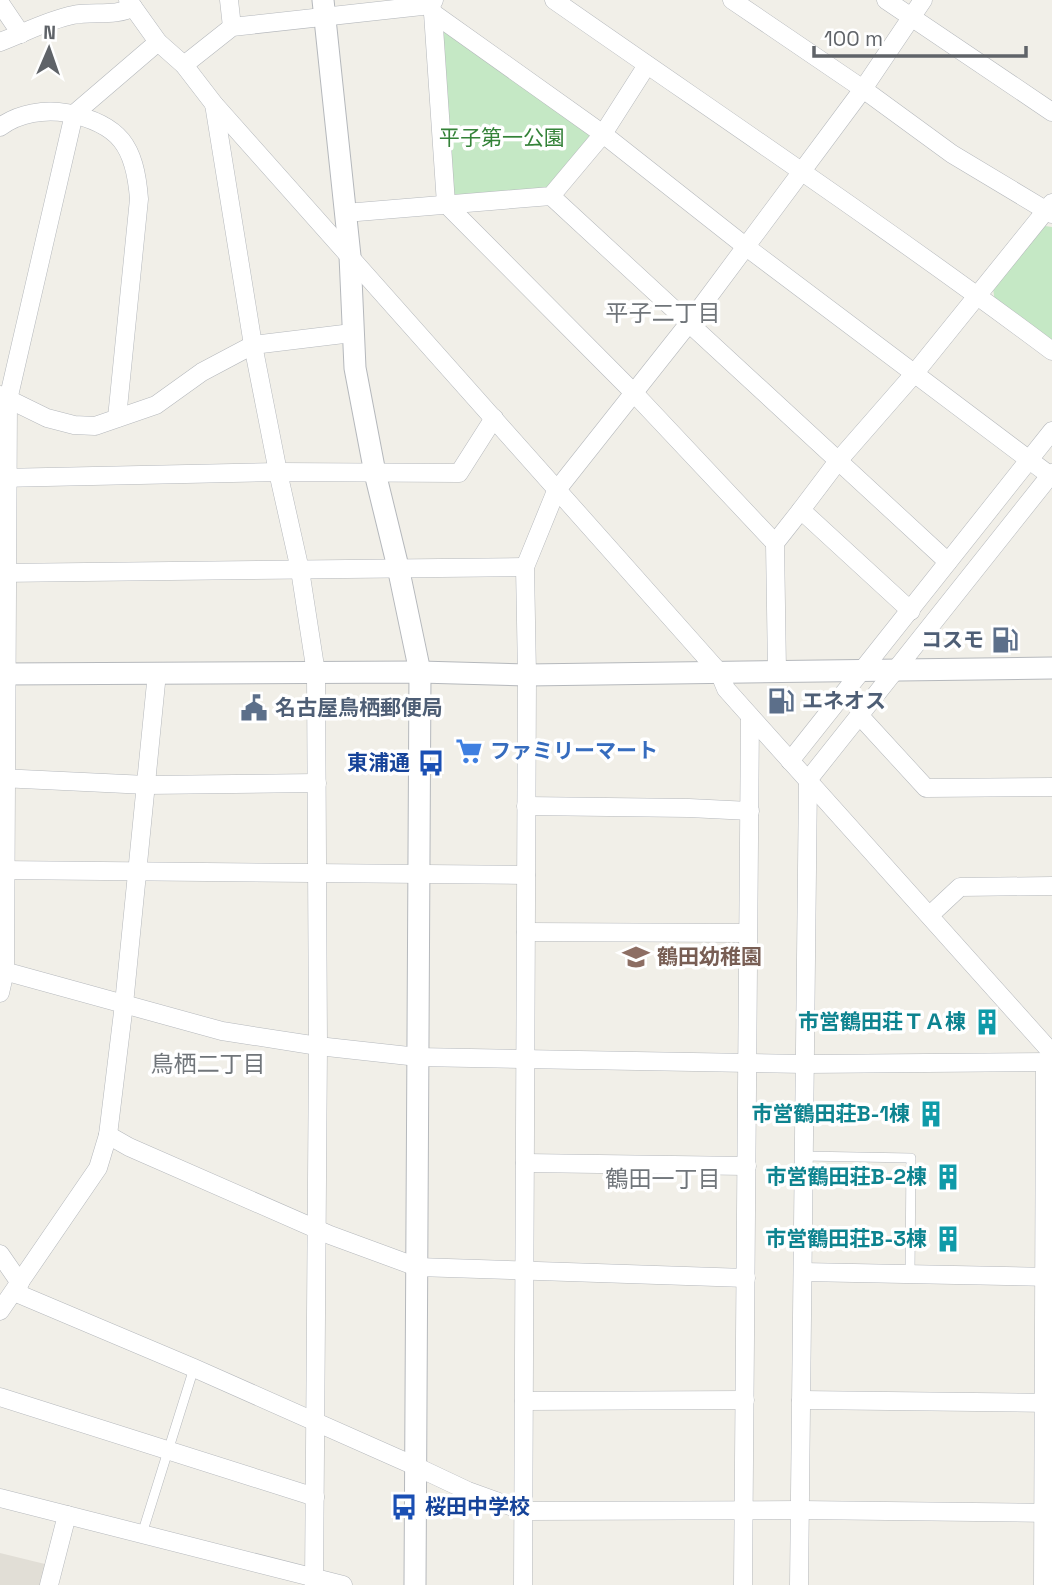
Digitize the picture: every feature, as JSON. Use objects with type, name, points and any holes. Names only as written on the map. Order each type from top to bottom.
[{"type":"street","points":[[229,0],[232,27]]},
{"type":"street","points":[[554,0],[977,294],[1052,351]]},
{"type":"street","points":[[732,0],[863,89],[952,154],[1050,209],[977,294],[914,374],[838,461],[775,543],[777,671]]},
{"type":"street","points":[[886,0],[1052,112]]},
{"type":"street","points":[[523,1585],[527,675],[525,567],[556,491],[689,323],[863,89],[923,0]]},
{"type":"street","points":[[0,3],[22,34]]},
{"type":"street","points":[[0,42],[72,15],[122,13],[130,3],[158,42],[184,65],[214,104],[719,672],[726,689],[930,915],[1050,1059],[1048,1513],[1043,1585]]},
{"type":"street","points":[[184,65],[232,27],[324,8],[433,6],[603,134],[745,246],[1051,475],[808,780],[799,1585]]},
{"type":"street","points":[[433,6],[446,204],[634,392],[775,543]]},
{"type":"street","points":[[324,8],[350,256],[355,368],[375,473],[420,672],[415,1585]]},
{"type":"street","points":[[0,993],[3,971],[4,397],[74,114],[158,42]]},
{"type":"street","points":[[345,213],[551,195],[603,134],[647,65]]},
{"type":"street","points":[[214,104],[253,345],[300,570],[316,673],[318,1046],[314,1581]]},
{"type":"street","points":[[0,127],[37,112],[57,111],[91,117],[107,125],[121,139],[132,157],[137,175],[138,212],[117,418]]},
{"type":"street","points":[[551,195],[948,562]]},
{"type":"street","points":[[4,397],[47,418],[74,425],[95,426],[156,405],[202,372],[253,345],[352,333]]},
{"type":"street","points":[[4,477],[278,472],[459,473],[494,418]]},
{"type":"street","points":[[790,761],[1052,431]]},
{"type":"street","points":[[801,510],[911,611]]},
{"type":"street","points":[[4,573],[525,567]]},
{"type":"street","points":[[4,674],[420,672],[527,675],[1052,668]]},
{"type":"street","points":[[9,1296],[98,1168],[108,1135],[157,673]]},
{"type":"street","points":[[859,715],[926,788],[1052,787]]},
{"type":"street","points":[[743,1585],[750,716]]},
{"type":"street","points":[[3,778],[147,785],[317,783]]},
{"type":"street","points":[[526,806],[750,811]]},
{"type":"street","points":[[3,870],[526,875]]},
{"type":"street","points":[[930,915],[960,887],[1052,886]]},
{"type":"street","points":[[526,932],[747,933]]},
{"type":"street","points":[[3,971],[222,1031],[318,1046],[418,1057],[805,1064],[1050,1059]]},
{"type":"street","points":[[108,1135],[129,1147],[331,1235],[416,1267],[746,1278]]},
{"type":"street","points":[[525,1163],[747,1166]]},
{"type":"street","points":[[0,1254],[9,1296]]},
{"type":"street","points":[[803,1272],[1048,1276]]},
{"type":"street","points":[[9,1296],[194,1368],[468,1491],[524,1511],[1048,1513]]},
{"type":"street","points":[[0,1397],[315,1497]]},
{"type":"street","points":[[524,1401],[744,1400]]},
{"type":"street","points":[[801,1400],[1048,1403]]},
{"type":"street","points":[[0,1498],[314,1581],[343,1585]]},
{"type":"street","points":[[49,1585],[67,1515]]},
{"type":"lane","points":[[804,1156],[911,1158],[910,1273]]},
{"type":"lane","points":[[142,1534],[194,1368]]},
{"type":"shaded area","points":[[0,1553],[49,1565],[44,1585],[0,1585]]},
{"type":"green space","name":"平子第一公園","points":[[433,17],[598,133],[547,193],[447,200]]},
{"type":"green space","points":[[1045,226],[1052,227],[1052,346],[995,303],[993,288]]},
{"type":"place","name":"コスモ","points":[[1005,640]]},
{"type":"place","name":"エネオス","points":[[781,701]]},
{"type":"place","name":"名古屋鳥栖郵便局","points":[[254,708]]},
{"type":"place","name":"ファミリーマート","points":[[469,751]]},
{"type":"place","name":"東浦通","points":[[431,763]]},
{"type":"place","name":"鶴田幼稚園","points":[[636,957]]},
{"type":"place","name":"市営鶴田荘ＴＡ棟","points":[[987,1022]]},
{"type":"place","name":"市営鶴田荘B-1棟","points":[[931,1114]]},
{"type":"place","name":"市営鶴田荘B-2棟","points":[[948,1177]]},
{"type":"place","name":"市営鶴田荘B-3棟","points":[[948,1239]]},
{"type":"place","name":"桜田中学校","points":[[404,1507]]},
{"type":"district","name":"平子二丁目","points":[[663,313]]},
{"type":"district","name":"鳥栖二丁目","points":[[208,1064]]},
{"type":"district","name":"鶴田一丁目","points":[[663,1179]]}]
